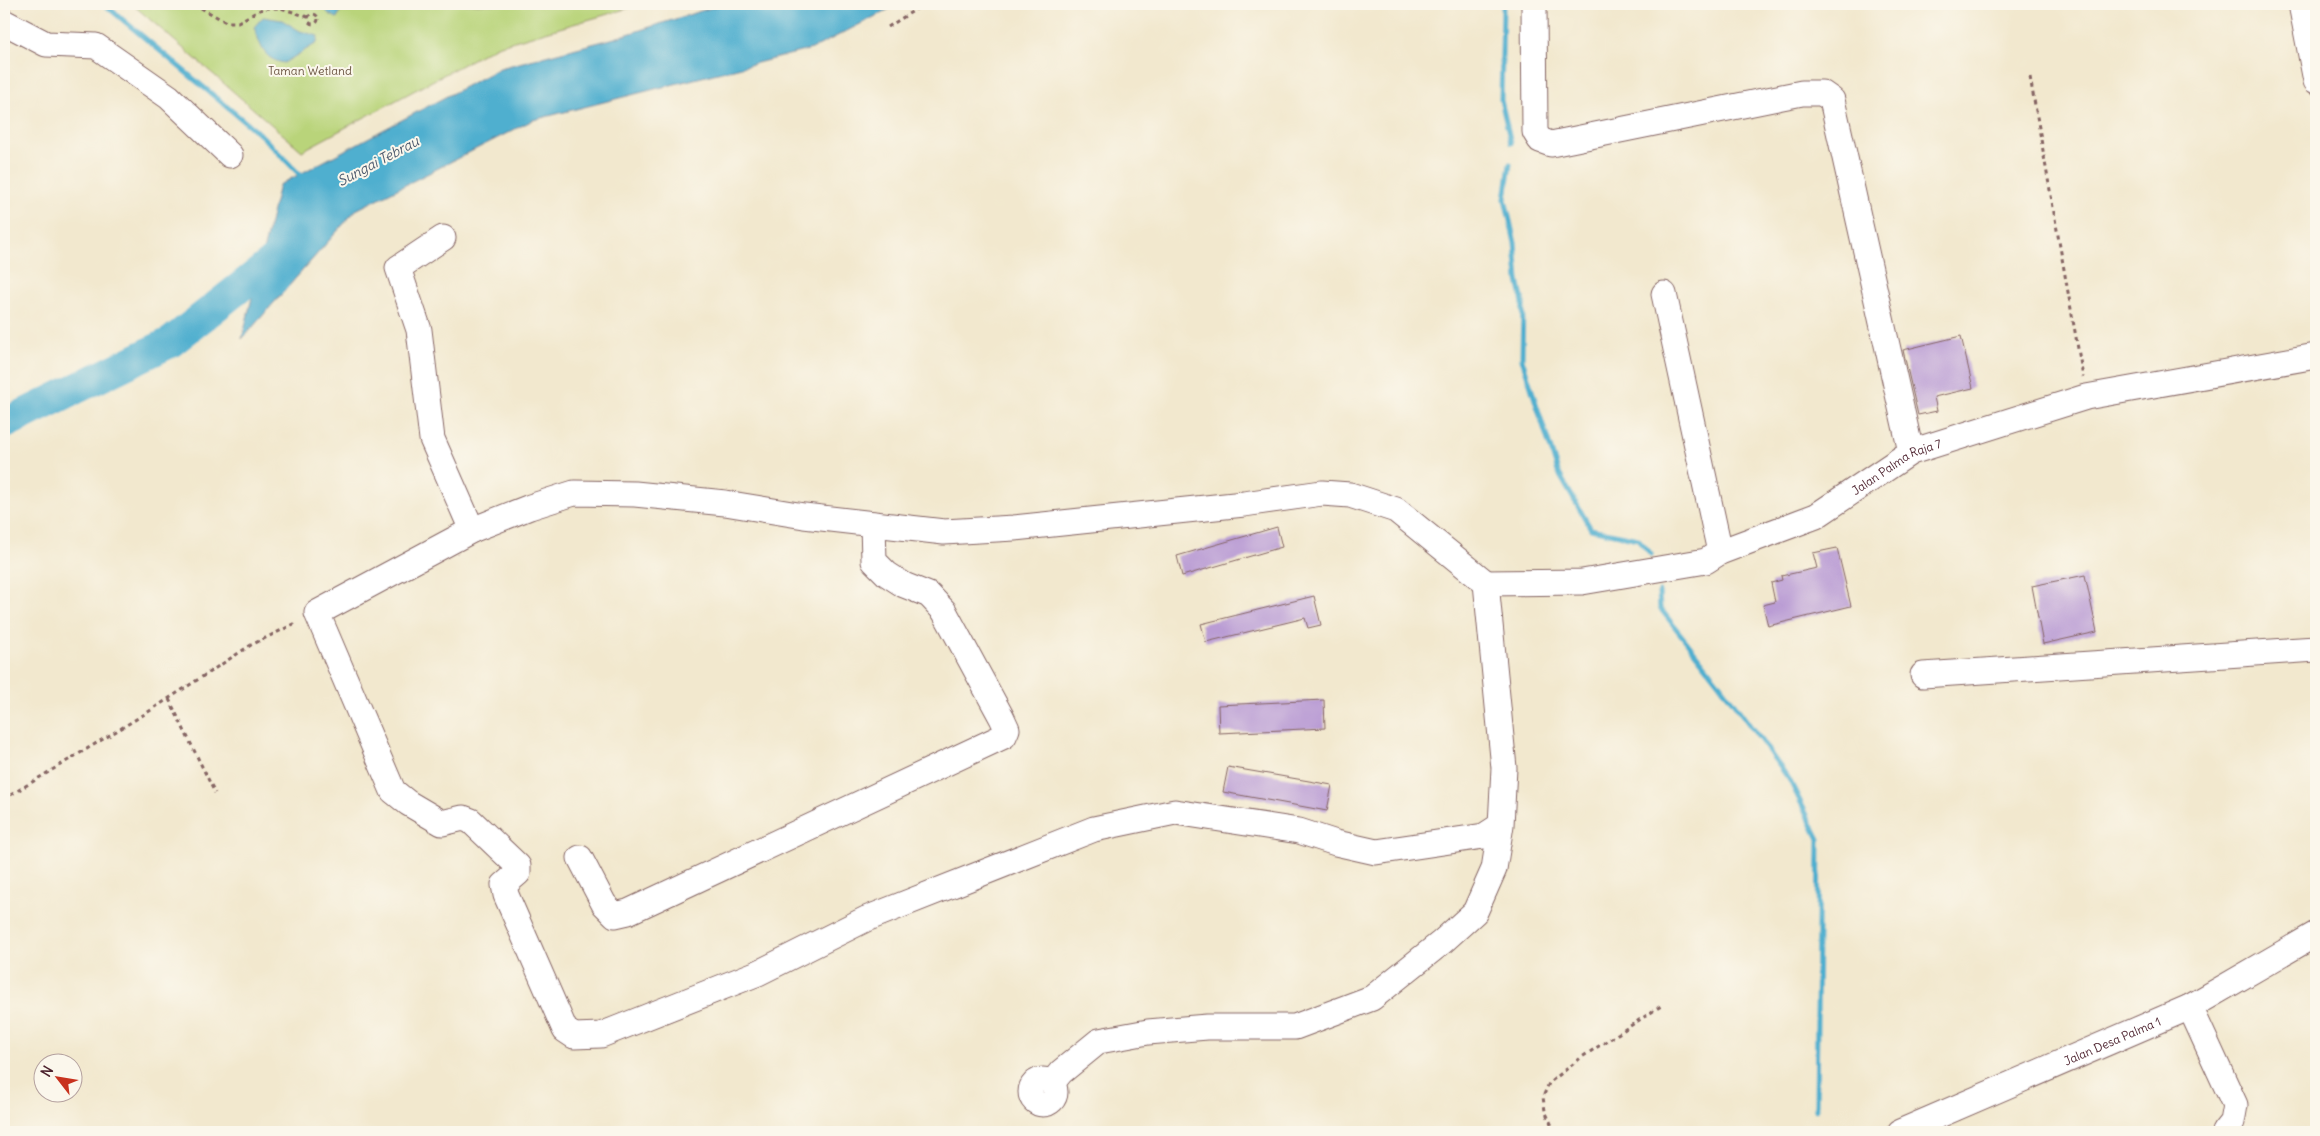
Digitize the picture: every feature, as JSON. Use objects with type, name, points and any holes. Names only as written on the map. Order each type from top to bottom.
[{"type":"street","points":[[1534,4],[1535,132],[1540,140],[1551,144],[1802,93],[1822,92],[1832,100],[1911,452]]},
{"type":"street","points":[[2301,4],[2316,81]]},
{"type":"street","points":[[4,22],[46,44],[96,46],[169,97],[230,156]]},
{"type":"street","points":[[444,238],[395,260],[419,330],[432,439],[472,530]]},
{"type":"street","points":[[1664,294],[1720,552]]},
{"type":"street","name":"Jalan Palma Raja 7","points":[[1486,583],[1582,582],[1706,561],[1720,552],[1816,516],[1911,452],[2086,398],[2316,356]]},
{"type":"street","points":[[1052,1083],[1061,1072],[1099,1041],[1148,1032],[1207,1027],[1295,1027],[1372,998],[1442,942],[1475,912],[1494,869],[1502,825],[1504,768],[1486,583],[1396,510],[1350,495],[1322,493],[1244,504],[1014,528],[944,532],[725,503],[635,494],[574,493],[530,507],[472,530],[317,614],[393,791],[408,804],[442,823],[463,818],[471,821],[518,866],[518,873],[504,885],[506,896],[565,1030],[574,1036],[601,1035],[758,973],[866,920],[1094,829],[1175,812],[1299,831],[1336,843],[1376,852],[1484,836],[1502,825]]},
{"type":"street","points":[[580,858],[604,904],[615,915],[628,912],[1004,736],[1006,729],[1002,718],[944,611],[928,595],[893,578],[874,561],[873,524]]},
{"type":"street","points":[[1923,675],[2316,649]]},
{"type":"street","name":"Jalan Desa Palma 1","points":[[1900,1132],[2190,1007],[2316,934]]},
{"type":"street","points":[[2190,1007],[2235,1104],[2232,1122],[2224,1132]]},
{"type":"path","points":[[194,4],[226,22],[238,22],[264,8],[282,6],[308,17]]},
{"type":"path","points":[[888,28],[924,4]]},
{"type":"path","points":[[2030,77],[2086,398]]},
{"type":"path","points":[[4,799],[169,698],[251,645],[317,614]]},
{"type":"path","points":[[169,698],[215,793]]},
{"type":"path","points":[[1555,1132],[1545,1110],[1543,1097],[1549,1083],[1582,1057],[1661,1006]]},
{"type":"green space","name":"Taman Wetland","points":[[132,4],[643,4],[497,46],[302,151]]},
{"type":"water","points":[[297,4],[344,4],[337,18],[329,14],[322,6],[304,7]]},
{"type":"water","points":[[723,4],[899,4],[812,49],[533,120],[356,210],[242,339],[279,185],[500,68],[615,38]]},
{"type":"water","points":[[263,17],[282,20],[300,31],[318,36],[317,43],[284,63],[277,61],[263,50],[254,27]]},
{"type":"building","points":[[1961,336],[1973,388],[1934,397],[1937,411],[1918,415],[1903,350]]},
{"type":"building","points":[[1277,527],[1282,547],[1182,576],[1177,556]]},
{"type":"building","points":[[1837,548],[1851,606],[1768,626],[1763,605],[1775,602],[1771,583],[1782,580],[1781,576],[1817,568],[1813,553]]},
{"type":"building","points":[[2085,575],[2097,632],[2043,644],[2032,586]]},
{"type":"building","points":[[1314,596],[1321,625],[1308,628],[1305,618],[1206,642],[1201,624]]},
{"type":"building","points":[[1324,700],[1325,728],[1219,733],[1218,705]]},
{"type":"building","points":[[1228,767],[1332,785],[1327,811],[1223,792]]},
{"type":"waterway","points":[[104,4],[262,136],[303,178]]},
{"type":"waterway","points":[[1505,4],[1503,8],[1501,100],[1511,143]]},
{"type":"waterway","points":[[1510,164],[1505,199],[1515,243],[1518,280],[1523,303],[1522,359],[1558,472],[1591,529],[1638,539],[1651,554]]},
{"type":"waterway","name":"Sungai Tebrau","points":[[4,424],[171,342],[287,250],[289,246]]},
{"type":"waterway","points":[[1659,592],[1660,608],[1719,683],[1789,779],[1819,839],[1816,1110]]}]
